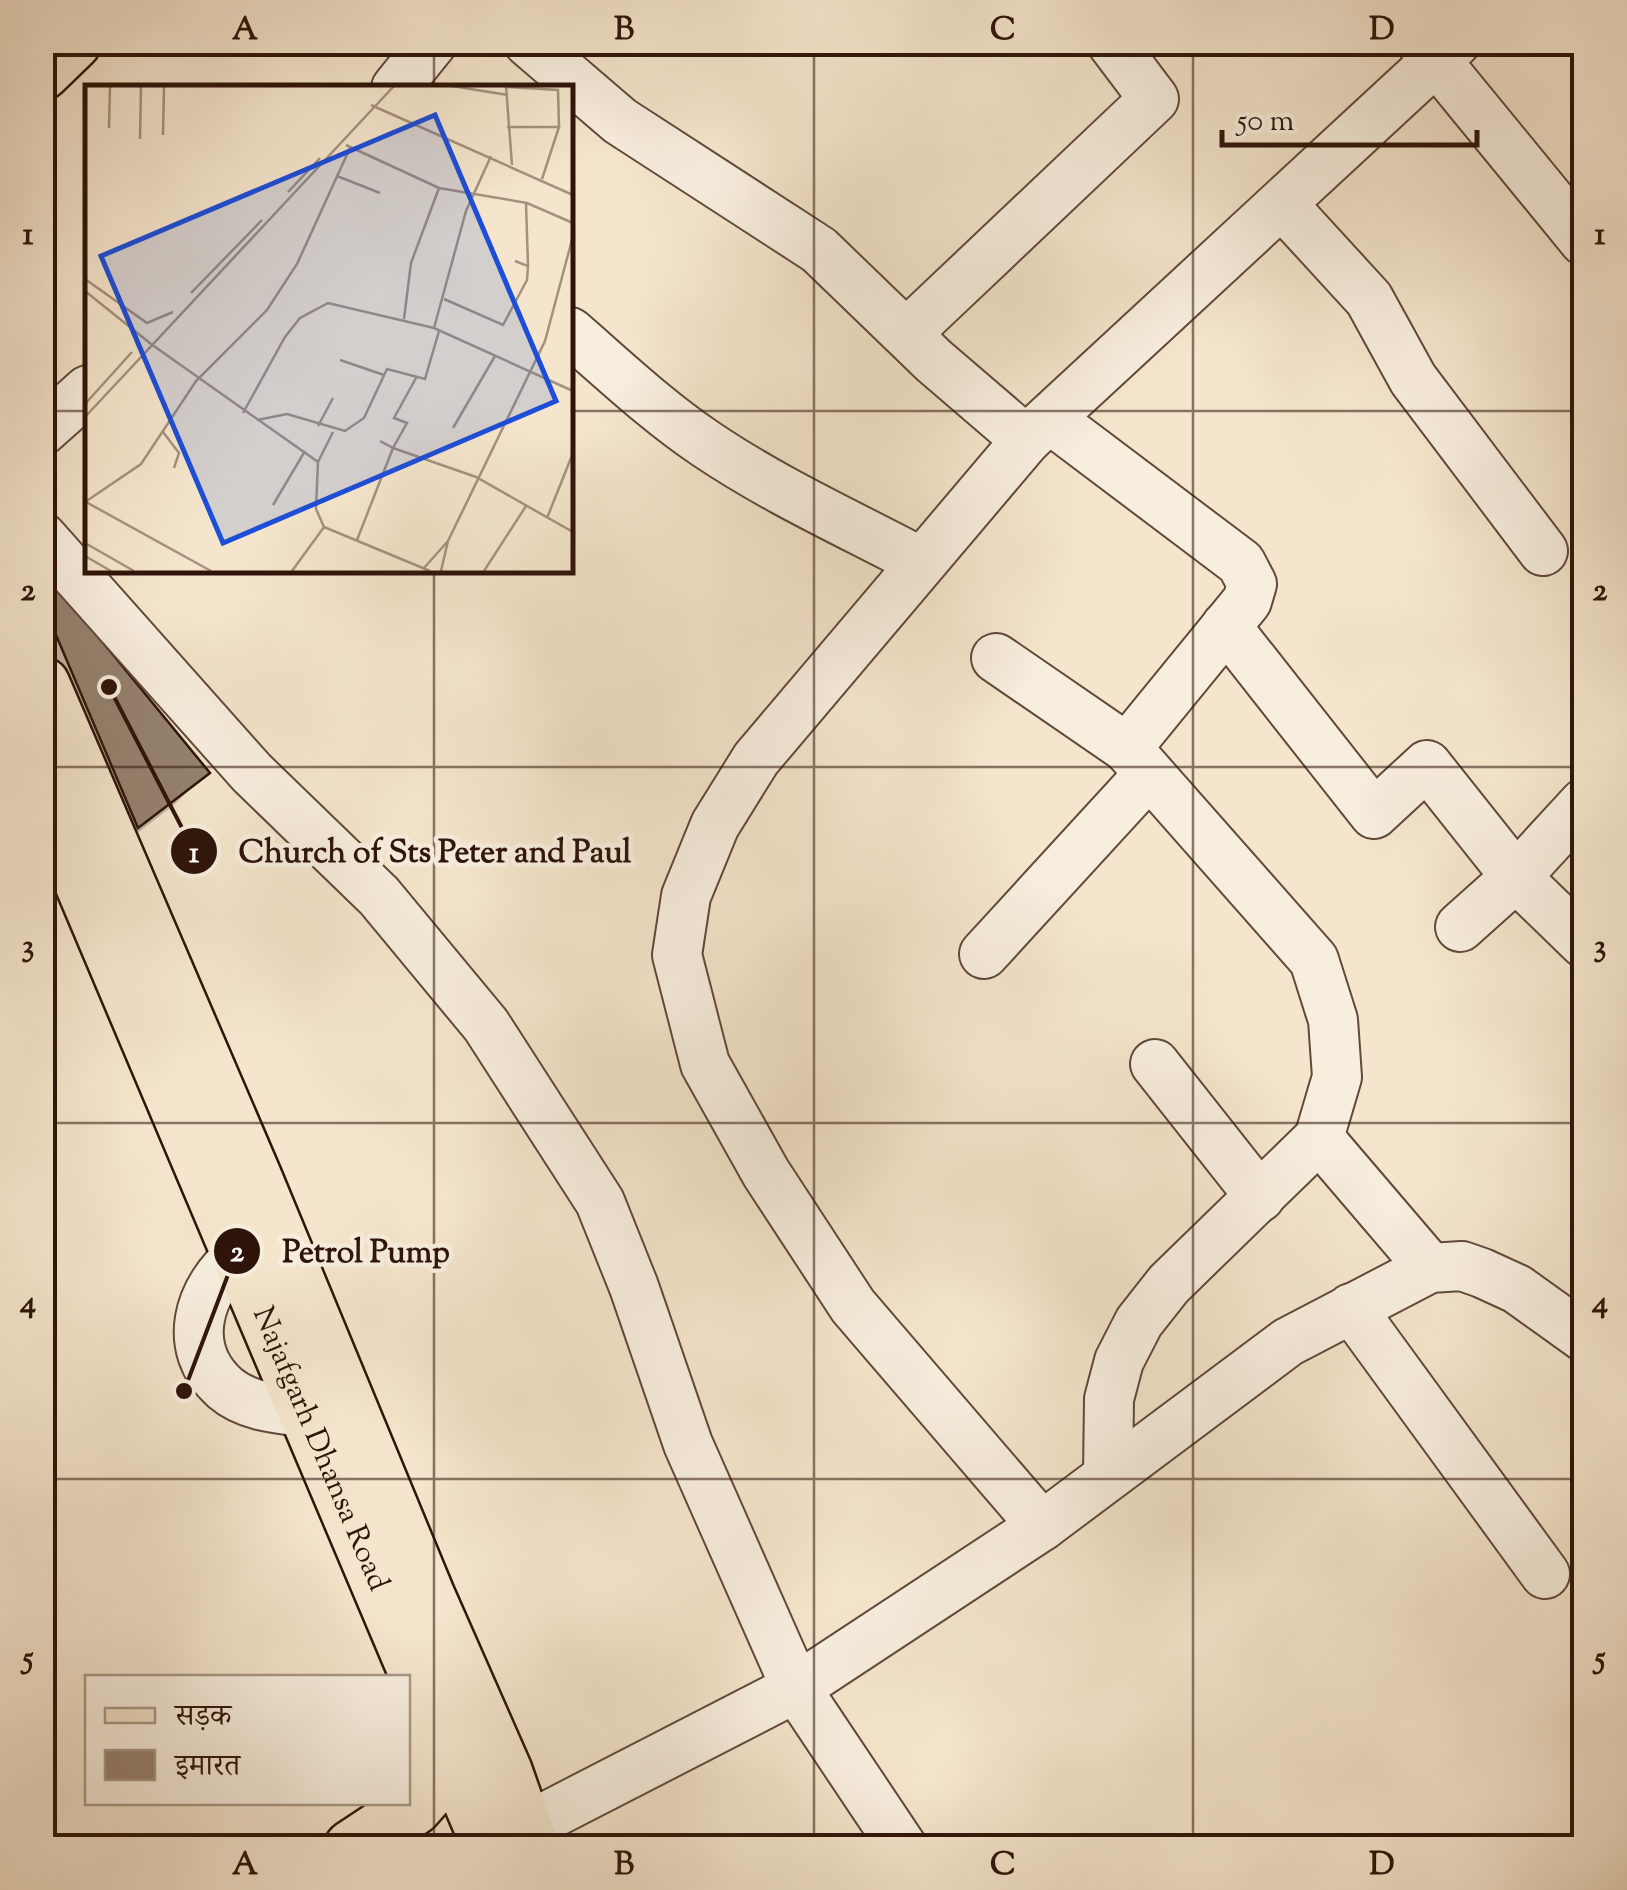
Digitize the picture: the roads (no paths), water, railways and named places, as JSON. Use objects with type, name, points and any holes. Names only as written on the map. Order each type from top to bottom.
[{"type":"main road","points":[[42,72],[73,42]]},
{"type":"main road","name":"Najafgarh Dhansa Road","points":[[42,685],[504,1771],[503,1843]]},
{"type":"main road","name":"Najafgarh Dhansa Road","points":[[42,787],[464,1778],[503,1843]]},
{"type":"main road","points":[[352,1848],[414,1808],[436,1782],[414,1660]]},
{"type":"street","points":[[398,85],[433,42]]},
{"type":"street","points":[[528,42],[620,121],[819,250],[934,361],[1241,563],[1252,584],[1247,601],[1226,626],[1138,761],[984,954]]},
{"type":"street","points":[[907,333],[1154,98],[1111,42]]},
{"type":"street","points":[[1042,1526],[853,1306],[766,1173],[704,1064],[677,955],[686,896],[716,825],[756,759],[1038,429],[1282,204],[1438,48],[1584,241]]},
{"type":"street","points":[[1282,204],[1369,299],[1414,378],[1542,551]]},
{"type":"street","points":[[572,334],[664,414],[707,445],[761,478],[921,562]]},
{"type":"street","points":[[42,431],[85,393]]},
{"type":"street","points":[[42,538],[85,568]]},
{"type":"street","points":[[107,583],[252,773],[379,896],[486,1025],[600,1202],[688,1444],[796,1688],[904,1848]]},
{"type":"street","points":[[1226,626],[1374,814],[1427,764],[1516,876],[1584,943]]},
{"type":"street","points":[[996,658],[1138,761],[1314,960],[1333,1020],[1338,1078],[1319,1138],[1169,1284],[1138,1322],[1119,1362],[1109,1400],[1108,1476]]},
{"type":"street","points":[[1460,927],[1516,876],[1584,803]]},
{"type":"street","points":[[1154,1064],[1260,1197]]},
{"type":"street","points":[[1319,1138],[1430,1268]]},
{"type":"street","points":[[240,1254],[222,1269],[205,1296],[198,1322],[201,1353],[226,1388],[264,1408],[306,1412]]},
{"type":"street","points":[[503,1843],[796,1688],[1042,1526],[1288,1342],[1430,1268],[1462,1266],[1482,1273],[1517,1289],[1584,1337]]},
{"type":"street","points":[[1351,1308],[1545,1574]]},
{"type":"place","name":"Church of Sts Peter and Paul","points":[[109,687]]},
{"type":"place","name":"Petrol Pump","points":[[184,1391]]}]
